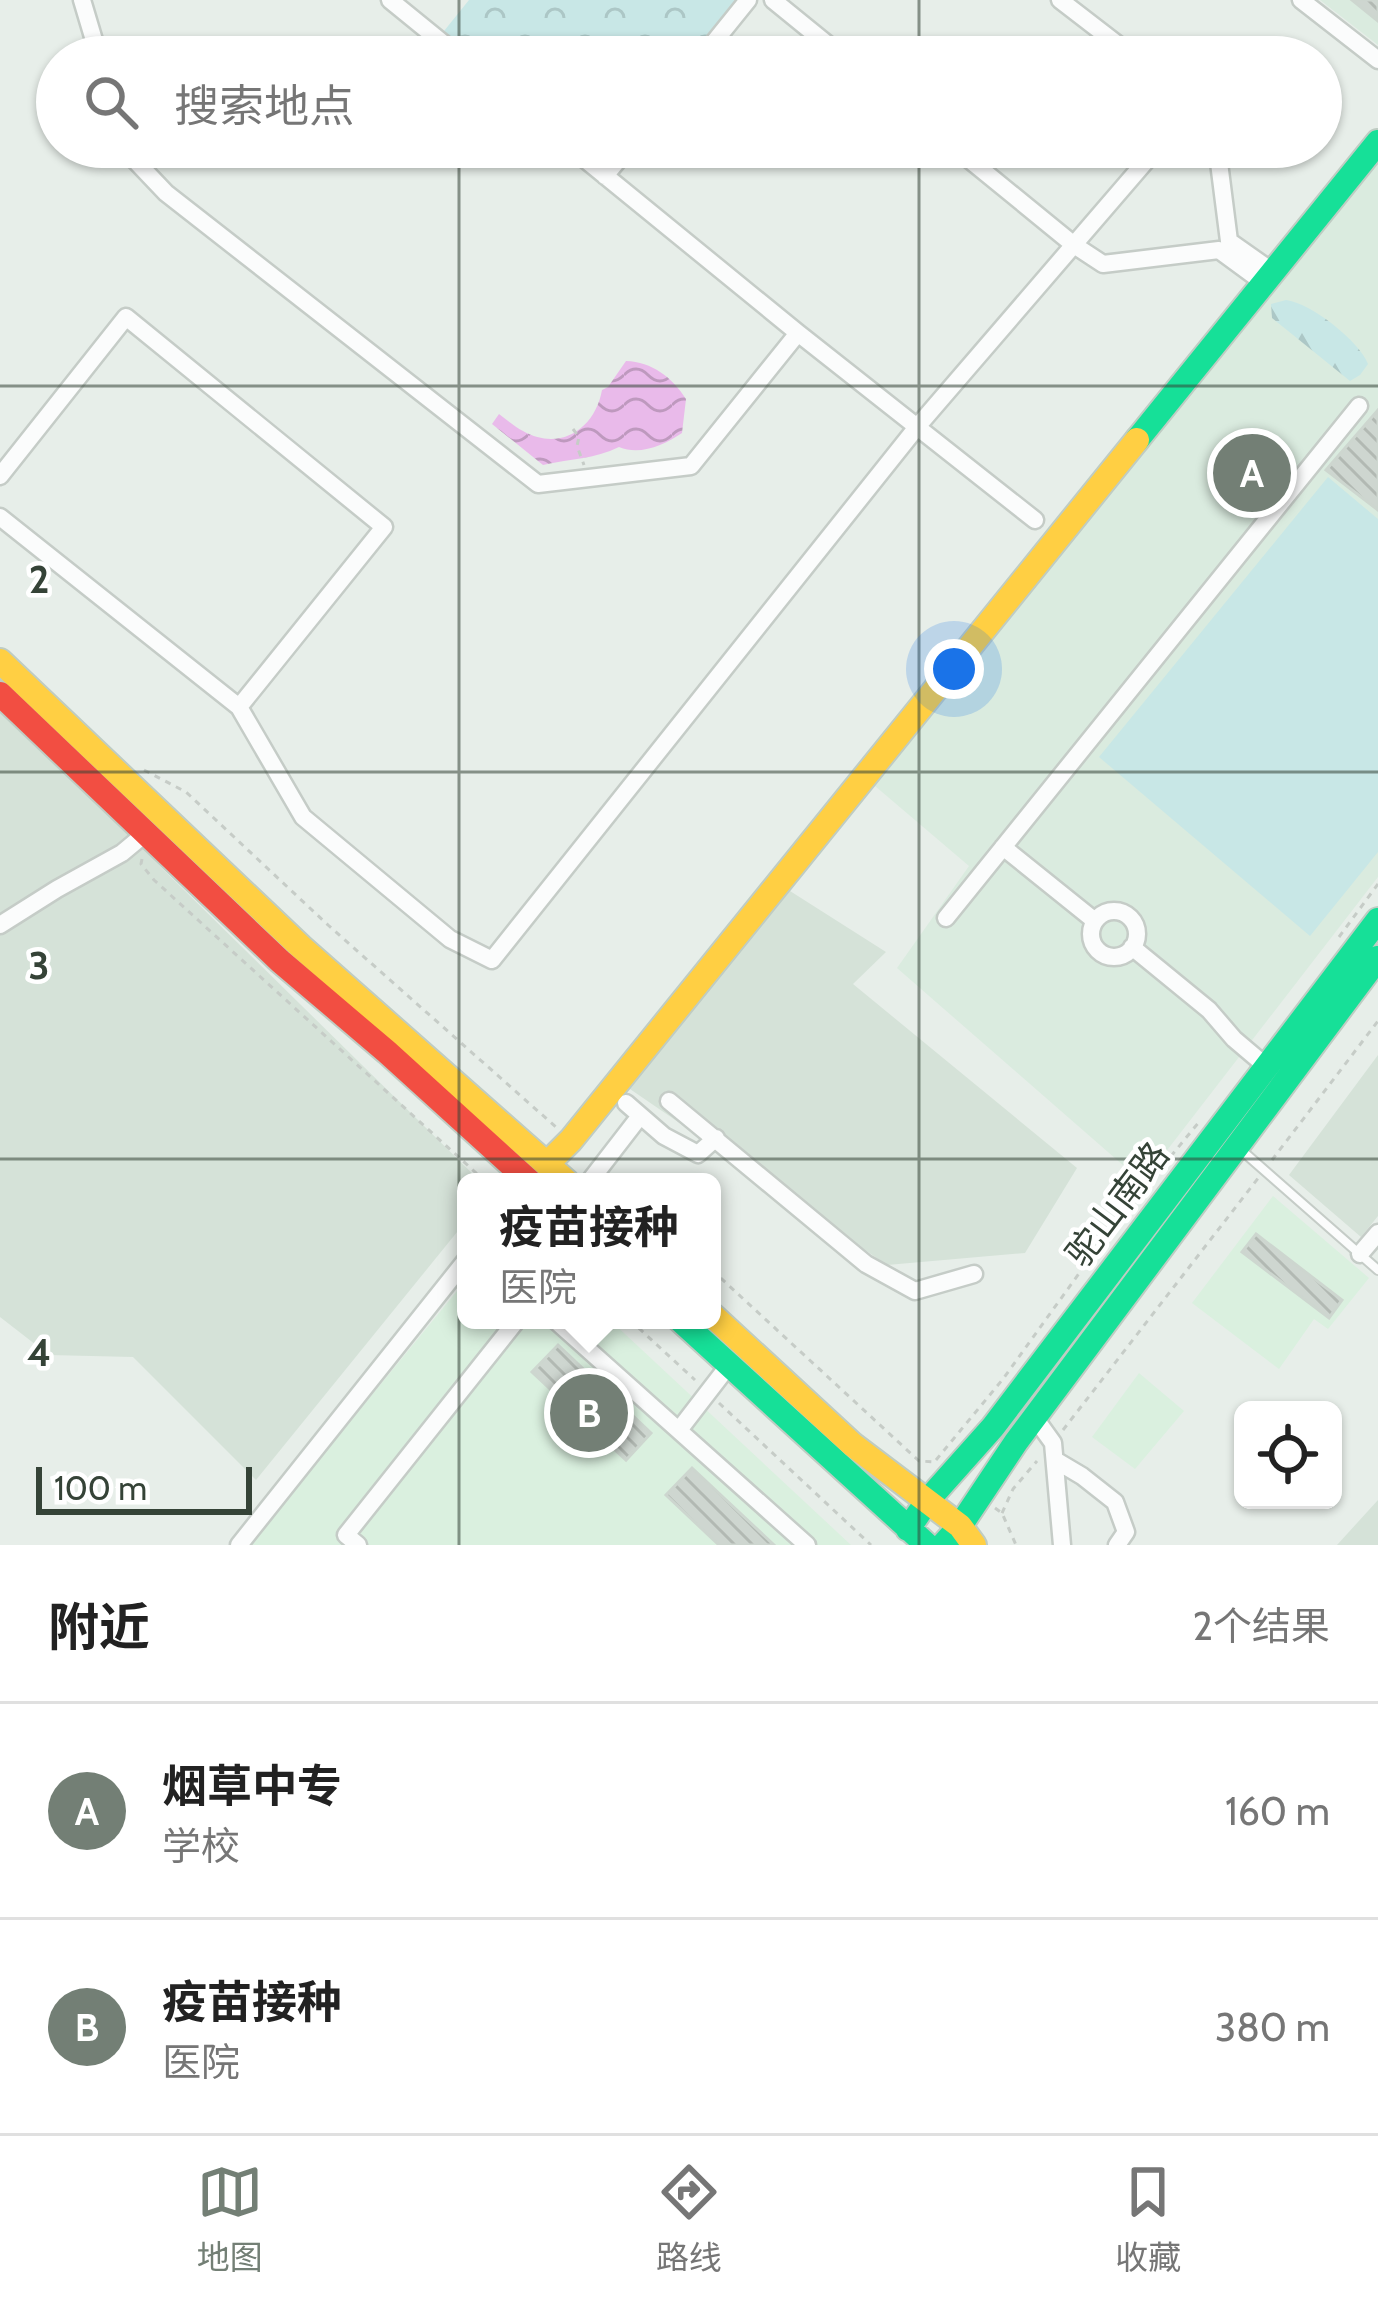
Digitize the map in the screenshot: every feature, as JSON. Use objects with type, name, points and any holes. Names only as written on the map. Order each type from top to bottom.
[{"type":"main road","points":[[544,1173],[1378,142]]},
{"type":"main road","points":[[0,661],[535,1173]]},
{"type":"main road","points":[[0,694],[280,961],[534,1173]]},
{"type":"main road","name":"驼山南路","points":[[914,1540],[928,1500],[993,1426],[1378,920]]},
{"type":"main road","name":"驼山南路","points":[[959,1538],[1218,1134],[1378,958]]},
{"type":"main road","points":[[721,1323],[853,1444],[928,1500],[959,1538]]},
{"type":"main road","points":[[690,1329],[914,1540]]},
{"type":"street","points":[[82,0],[93,36]]},
{"type":"street","points":[[390,0],[434,36]]},
{"type":"street","points":[[719,36],[748,0]]},
{"type":"street","points":[[773,0],[817,36]]},
{"type":"street","points":[[1060,0],[1107,36]]},
{"type":"street","points":[[1301,0],[1378,60]]},
{"type":"street","points":[[142,168],[166,193],[538,484],[691,466],[798,333]]},
{"type":"street","points":[[595,168],[1035,520]]},
{"type":"street","points":[[605,176],[611,168]]},
{"type":"street","points":[[980,168],[1103,264],[1219,250],[1269,278]]},
{"type":"street","points":[[0,518],[239,707],[303,817],[450,939],[491,960],[917,427],[1140,168]]},
{"type":"street","points":[[1219,168],[1229,242],[1269,278]]},
{"type":"street","points":[[0,476],[126,316],[383,527],[239,707]]},
{"type":"street","points":[[946,918],[1359,406]]},
{"type":"street","points":[[0,925],[122,853],[146,833]]},
{"type":"street","points":[[1003,847],[1095,921]]},
{"type":"street","points":[[1112,911],[1126,915],[1135,926],[1132,947],[1120,956],[1098,950],[1091,937],[1099,916],[1112,911]]},
{"type":"street","points":[[1132,947],[1209,1010],[1267,1067]]},
{"type":"street","points":[[669,1101],[866,1264],[915,1291],[974,1274]]},
{"type":"street","points":[[594,1173],[633,1109],[664,1136],[698,1154],[716,1138]]},
{"type":"street","points":[[1360,1254],[1378,1233]]},
{"type":"street","points":[[239,1545],[457,1271]]},
{"type":"street","points":[[358,1545],[346,1535],[510,1329]]},
{"type":"street","points":[[565,1329],[807,1545]]},
{"type":"street","points":[[679,1430],[729,1365]]},
{"type":"street","points":[[1035,1418],[1054,1452],[1115,1502],[1126,1532],[1117,1545]]},
{"type":"street","points":[[1054,1452],[1062,1545]]},
{"type":"lane","points":[[1218,1134],[1266,1168],[1378,1270]]},
{"type":"path","points":[[573,429],[589,478]]},
{"type":"path","points":[[145,771],[186,792],[571,1140]]},
{"type":"path","points":[[146,833],[141,864],[154,880],[476,1173]]},
{"type":"path","points":[[1340,936],[1378,884]]},
{"type":"path","points":[[1016,1545],[1001,1513],[1013,1489],[1054,1452],[1378,1021]]},
{"type":"path","points":[[721,1278],[919,1461],[935,1461],[1003,1379],[1111,1229],[1218,1134]]},
{"type":"path","points":[[640,1329],[871,1545]]},
{"type":"shaded area","points":[[1320,0],[1378,0],[1378,45]]},
{"type":"shaded area","points":[[1378,160],[1378,877],[1140,1180],[897,968],[969,866],[875,786]]},
{"type":"shaded area","points":[[0,709],[472,1173],[457,1173],[457,1232],[256,1480],[133,1357],[49,1355],[0,1317]]},
{"type":"shaded area","points":[[790,891],[886,952],[853,984],[1077,1168],[1025,1253],[887,1265],[627,1087]]},
{"type":"shaded area","points":[[1378,1055],[1378,1216],[1361,1237],[1289,1175]]},
{"type":"shaded area","points":[[1273,1196],[1369,1278],[1328,1329],[1314,1319],[1279,1369],[1192,1303]]},
{"type":"shaded area","points":[[457,1291],[457,1329],[620,1329],[851,1545],[249,1545]]},
{"type":"shaded area","points":[[1139,1373],[1184,1411],[1135,1469],[1092,1437]]},
{"type":"shaded area","points":[[1378,1500],[1378,1545],[1337,1545]]},
{"type":"green space","points":[[469,0],[736,0],[708,36],[450,36],[444,31]]},
{"type":"green space","points":[[1286,300],[1321,316],[1345,334],[1368,364],[1360,375],[1350,381],[1272,318],[1271,304]]},
{"type":"green space","points":[[1328,477],[1378,519],[1378,852],[1310,936],[1099,757]]},
{"type":"water","points":[[626,361],[653,368],[686,399],[682,433],[668,442],[635,450],[619,447],[543,465],[492,424],[499,414],[537,437],[562,438],[574,433],[592,416],[602,390]]},
{"type":"building","points":[[1352,0],[1378,0],[1378,21]]},
{"type":"building","points":[[1378,410],[1378,510],[1326,470]]},
{"type":"building","points":[[1256,1234],[1342,1300],[1329,1318],[1242,1252]]},
{"type":"building","points":[[558,1345],[651,1433],[626,1460],[532,1372]]},
{"type":"building","points":[[692,1468],[774,1545],[719,1545],[666,1495]]},
{"type":"traffic: fast","points":[[1137,440],[1378,142]]},
{"type":"traffic: fast","points":[[908,1529],[993,1427],[1378,920]]},
{"type":"traffic: fast","points":[[943,1545],[1378,958]]},
{"type":"traffic: fast","points":[[690,1329],[927,1545]]},
{"type":"traffic: slow","points":[[547,1164],[1137,440]]},
{"type":"traffic: slow","points":[[0,661],[301,947],[557,1173]]},
{"type":"traffic: slow","points":[[721,1323],[853,1445],[960,1526],[974,1545]]},
{"type":"traffic: jam","points":[[0,694],[280,961],[520,1173]]},
{"type":"place","name":"烟草中专","points":[[1252,473]]},
{"type":"place","name":"疫苗接种","points":[[589,1413]]}]
